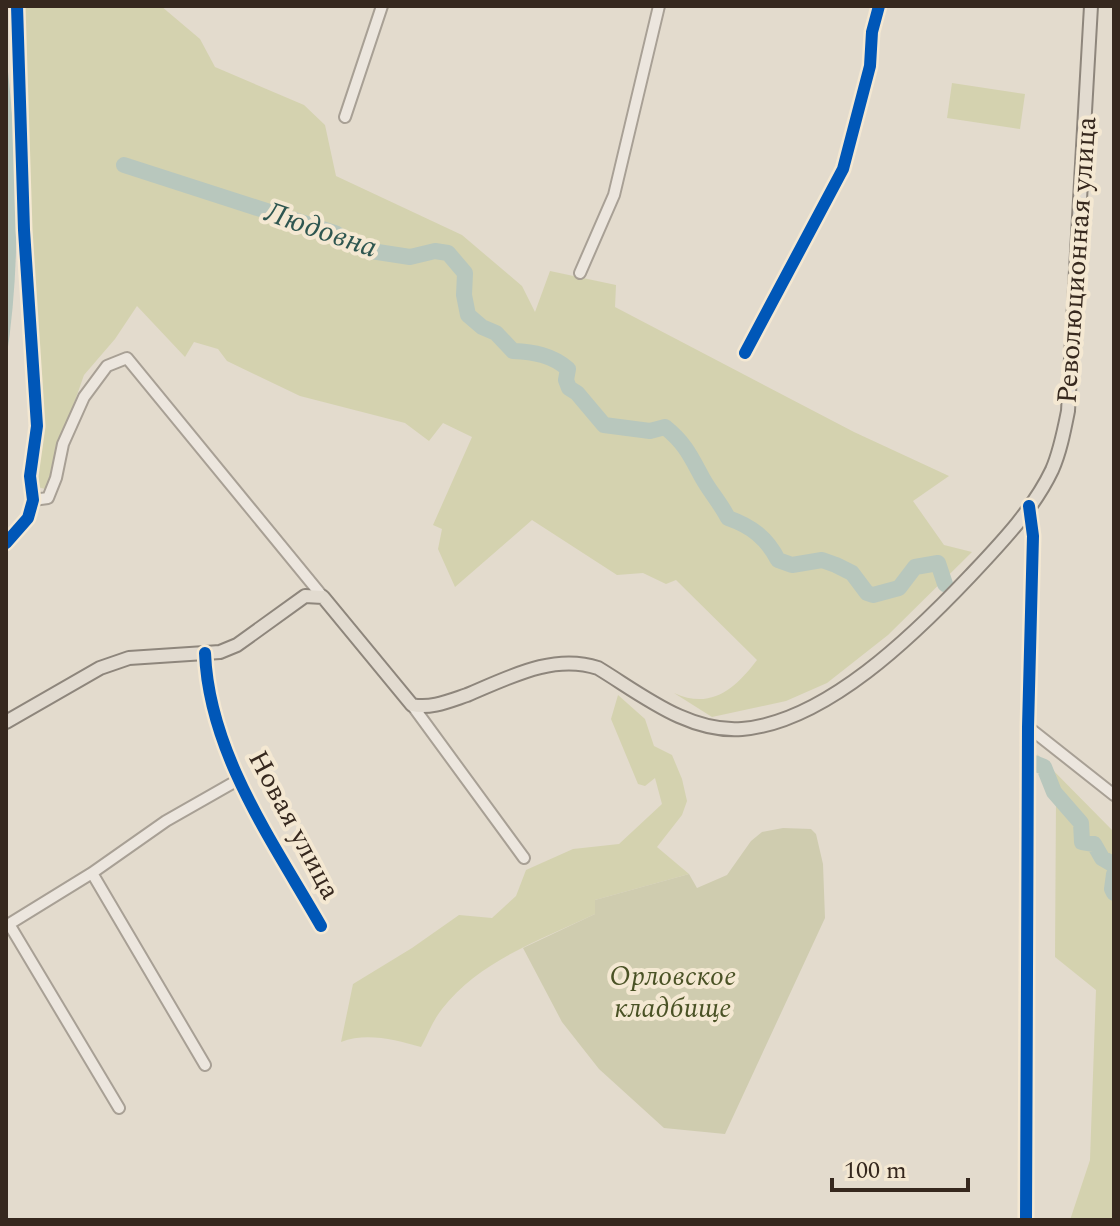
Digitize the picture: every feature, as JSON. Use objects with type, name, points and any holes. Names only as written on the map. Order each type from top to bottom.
[{"type":"main road","name":"Революционная улица","points":[[412,705],[431,706],[455,699],[537,667],[585,664],[598,668],[681,718],[714,727],[742,729],[773,721],[823,700],[897,648],[928,621],[1014,529],[1051,471],[1068,411],[1091,6]]},
{"type":"main road","points":[[6,722],[100,668],[129,658],[220,652],[237,645],[305,596],[323,597],[412,705]]},
{"type":"street","points":[[6,543],[28,518],[33,500],[30,476],[37,426],[24,230],[17,6]]},
{"type":"street","points":[[345,117],[382,6]]},
{"type":"street","points":[[580,273],[614,195],[659,6]]},
{"type":"street","points":[[745,353],[843,169],[870,66],[872,32],[879,6]]},
{"type":"street","points":[[33,500],[48,498],[63,444],[84,397],[107,366],[127,358],[323,597]]},
{"type":"street","points":[[1026,1220],[1028,727],[1033,536],[1029,506]]},
{"type":"street","name":"Новая улица","points":[[205,653],[206,681],[238,780],[321,926]]},
{"type":"street","points":[[412,705],[524,858]]},
{"type":"street","points":[[1028,727],[1114,795]]},
{"type":"street","points":[[119,1108],[8,925],[92,873],[166,821],[238,780]]},
{"type":"street","points":[[92,873],[205,1065]]},
{"type":"shaded area","points":[[21,6],[161,6],[200,39],[215,67],[304,105],[325,125],[336,176],[462,235],[522,286],[535,312],[550,271],[616,285],[615,307],[854,432],[949,476],[913,501],[944,545],[972,552],[888,635],[827,683],[786,701],[712,717],[674,693],[687,698],[711,698],[731,688],[757,660],[676,580],[666,584],[643,573],[617,575],[532,520],[455,587],[438,549],[442,529],[433,525],[472,437],[443,423],[429,441],[405,423],[300,396],[227,361],[218,349],[194,342],[185,357],[137,306],[115,339],[84,375],[58,449],[50,485],[45,489],[38,487],[35,481],[42,438]]},
{"type":"shaded area","points":[[6,54],[13,131],[16,246],[6,361]]},
{"type":"shaded area","points":[[952,83],[1025,94],[1020,129],[947,118]]},
{"type":"shaded area","points":[[618,695],[645,719],[654,746],[672,755],[682,779],[687,801],[682,815],[657,847],[689,874],[595,900],[595,914],[493,964],[457,992],[442,1009],[421,1047],[371,1037],[341,1042],[353,984],[459,915],[492,918],[516,896],[526,870],[573,849],[619,844],[662,804],[655,778],[645,786],[638,784],[611,719]]},
{"type":"shaded area","points":[[1037,754],[1114,832],[1114,1220],[1070,1220],[1090,1160],[1096,990],[1055,957],[1056,801]]},
{"type":"green space","name":"Орловское кладбище","points":[[783,828],[811,829],[816,834],[823,864],[825,918],[725,1134],[664,1128],[599,1069],[562,1022],[523,948],[595,914],[595,900],[689,874],[697,888],[727,875],[751,841],[762,832]]},
{"type":"waterway","name":"Людовна","points":[[124,165],[335,233],[353,245],[371,251],[410,257],[435,251],[448,253],[465,273],[464,295],[468,315],[482,327],[496,333],[513,351],[542,355],[568,369],[566,380],[569,388],[604,425],[650,431],[665,427],[687,451],[728,518],[758,534],[778,560],[792,565],[822,560],[836,565],[852,573],[867,593],[873,595],[899,588],[915,567],[938,563],[945,584]]},
{"type":"waterway","name":"Людовна","points":[[1034,763],[1044,767],[1054,792],[1081,823],[1082,842],[1094,844],[1102,858],[1114,865]]},
{"type":"waterway","name":"Людовна","points":[[1114,874],[1114,893]]},
{"type":"cycle path","points":[[6,543],[28,518],[33,500],[30,476],[37,426],[24,230],[17,6]]},
{"type":"cycle path","points":[[745,353],[843,169],[870,66],[872,32],[879,6]]},
{"type":"cycle path","points":[[1026,1220],[1028,727],[1033,536],[1029,506]]},
{"type":"cycle path","points":[[205,653],[209,690],[231,761],[246,796],[321,926]]}]
